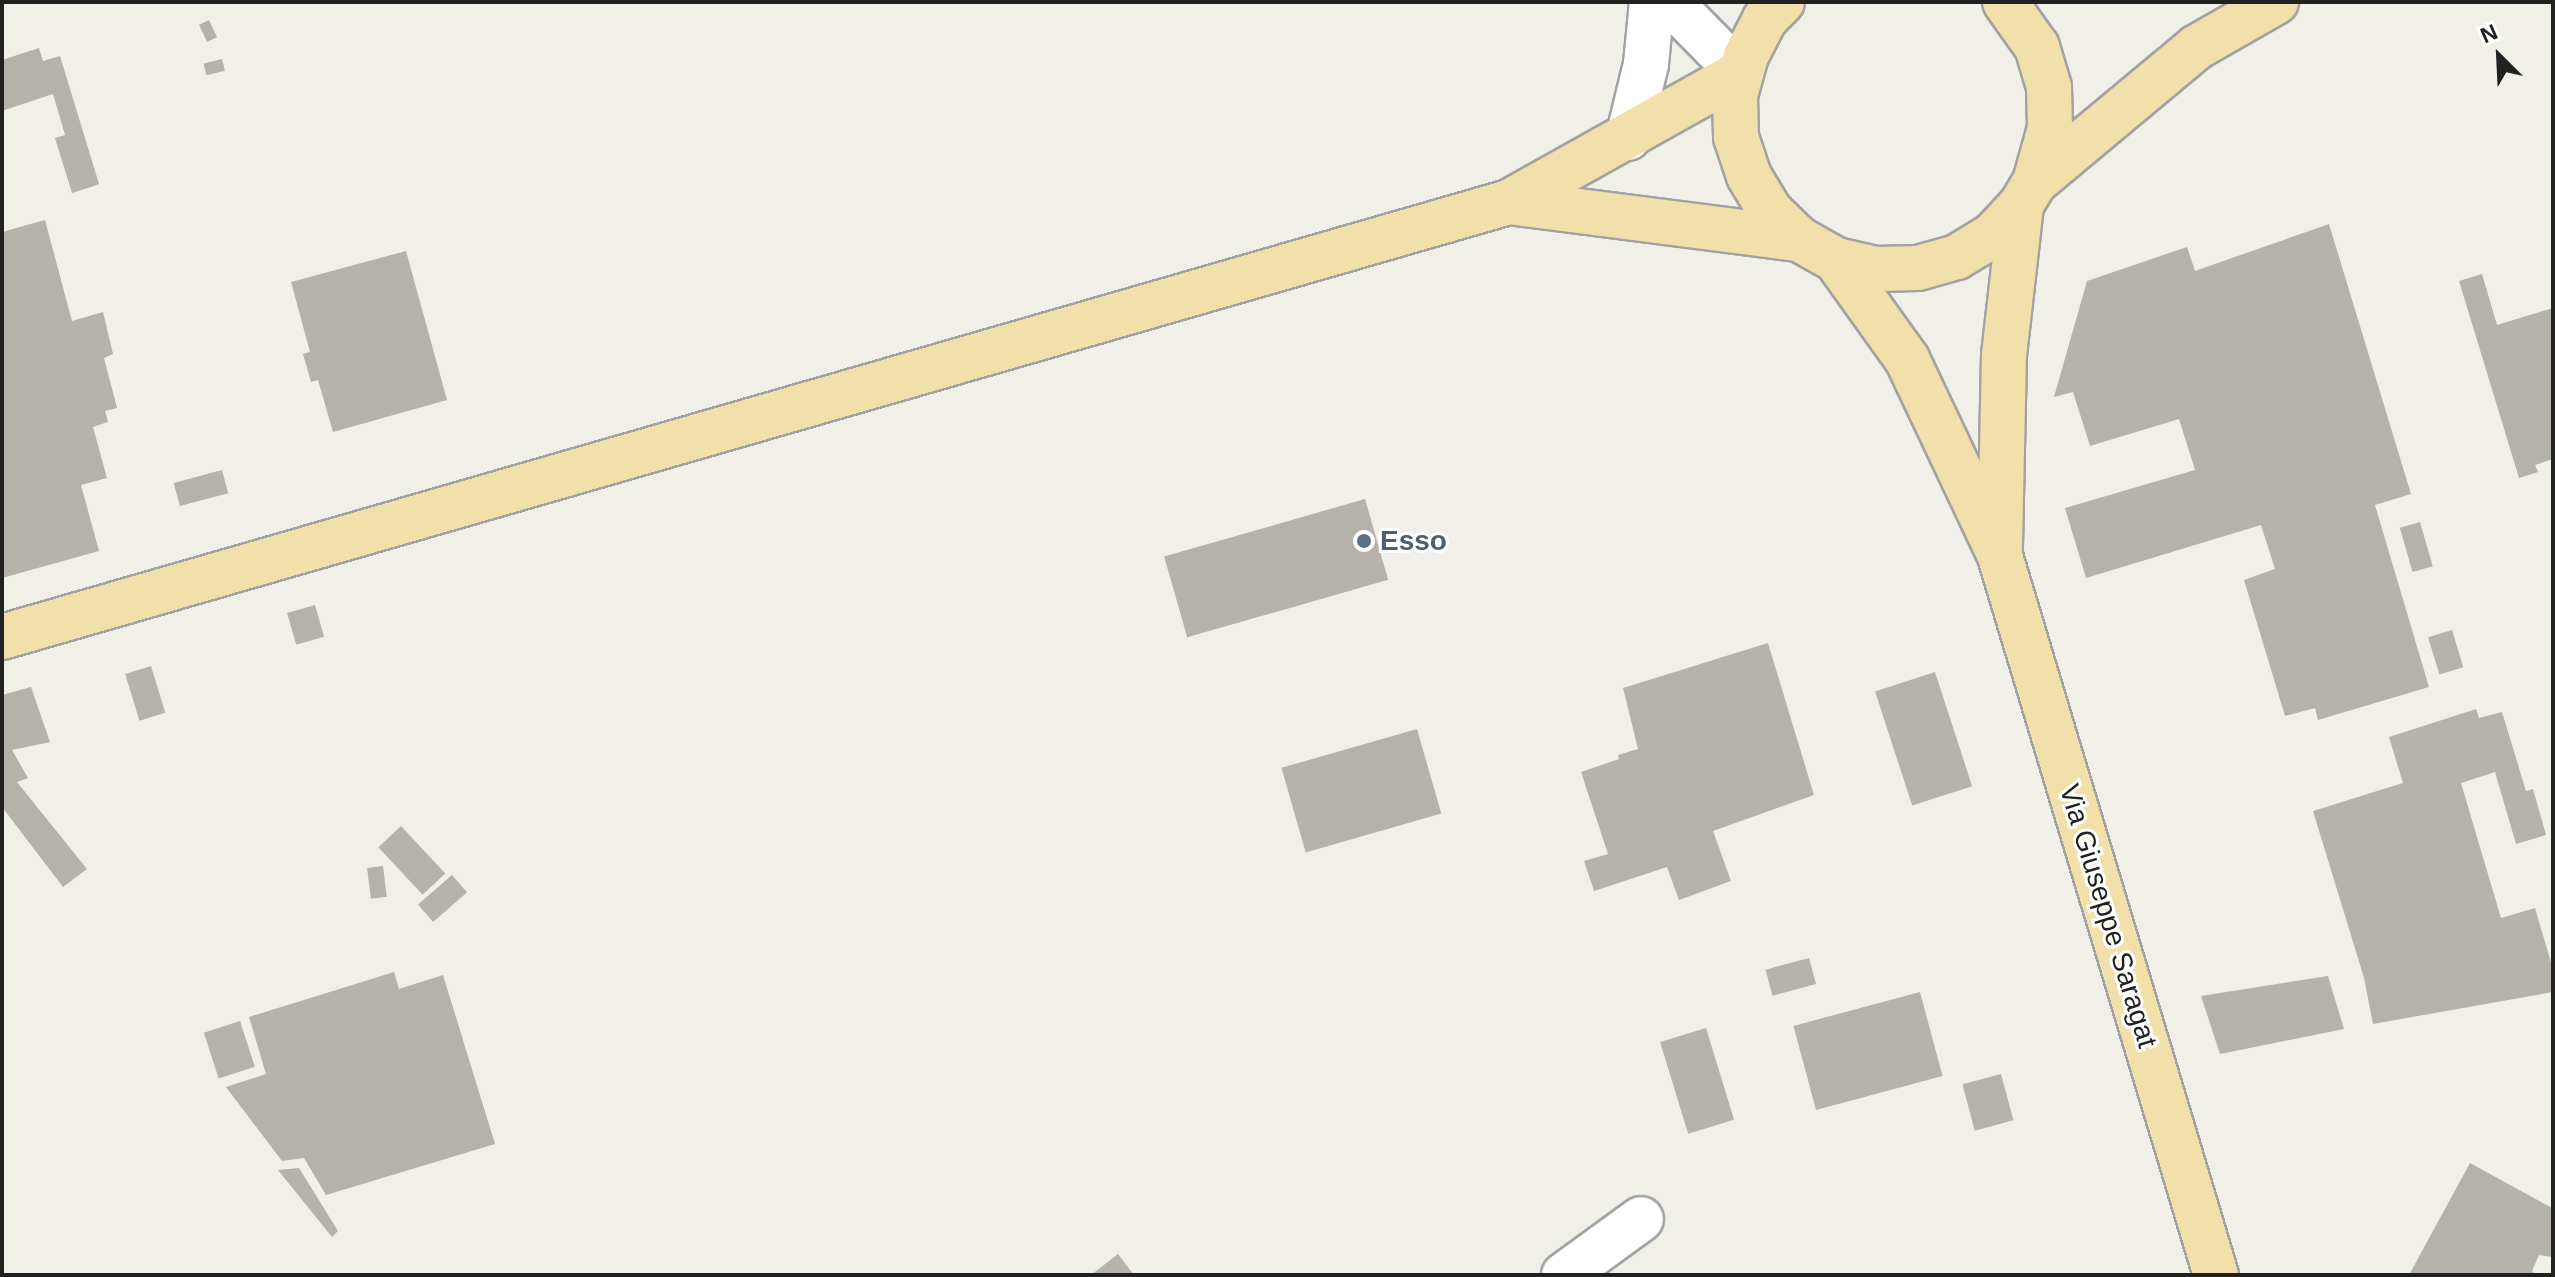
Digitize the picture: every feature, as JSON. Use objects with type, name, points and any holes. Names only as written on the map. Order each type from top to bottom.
[{"type":"main road","name":"Via Giuseppe Saragat","points":[[1782,2],[1765,19],[1740,73],[1735,96],[1736,137],[1749,176],[1770,211],[1818,250],[1907,359],[2000,556],[2216,1275]]},
{"type":"main road","name":"Via Giuseppe Saragat","points":[[2000,556],[2004,355],[2028,193],[2050,128],[2049,87],[2037,47],[2005,2]]},
{"type":"main road","points":[[1509,202],[1818,250],[1876,269],[1931,264],[1957,257],[1993,235],[2028,193],[2197,47],[2276,2]]},
{"type":"main road","points":[[2,637],[1509,202],[1740,73]]},
{"type":"street","points":[[1628,138],[1646,64],[1652,2]]},
{"type":"street","points":[[1670,2],[1740,73]]},
{"type":"street","points":[[1564,1275],[1641,1219]]},
{"type":"building","points":[[209,20],[217,37],[207,42],[199,25]]},
{"type":"building","points":[[39,48],[43,61],[60,56],[99,184],[72,193],[55,138],[65,135],[53,94],[2,111],[2,60]]},
{"type":"building","points":[[222,59],[225,71],[206,75],[204,64]]},
{"type":"building","points":[[45,220],[72,321],[103,312],[113,354],[104,358],[117,408],[105,411],[108,422],[93,427],[107,478],[81,485],[99,551],[2,578],[2,232]]},
{"type":"building","points":[[2329,224],[2411,494],[2375,505],[2429,687],[2318,720],[2315,708],[2285,716],[2244,580],[2275,569],[2261,525],[2086,578],[2065,508],[2195,470],[2179,419],[2090,446],[2073,392],[2054,397],[2087,281],[2187,247],[2195,271]]},
{"type":"building","points":[[406,251],[447,400],[333,432],[318,380],[311,382],[303,354],[310,352],[291,282]]},
{"type":"building","points":[[2482,274],[2497,325],[2553,308],[2553,459],[2535,465],[2538,472],[2519,478],[2459,281]]},
{"type":"building","points":[[222,470],[228,493],[180,506],[174,483]]},
{"type":"building","points":[[1365,499],[1388,580],[1187,637],[1164,557]]},
{"type":"building","points":[[2420,522],[2433,566],[2412,572],[2400,528]]},
{"type":"building","points":[[315,605],[324,637],[296,645],[287,613]]},
{"type":"building","points":[[2452,630],[2463,667],[2439,675],[2428,637]]},
{"type":"building","points":[[1768,643],[1814,795],[1713,831],[1731,881],[1679,900],[1667,867],[1594,891],[1584,861],[1608,854],[1581,772],[1638,749],[1623,688]]},
{"type":"building","points":[[151,666],[165,713],[140,721],[125,674]]},
{"type":"building","points":[[1935,672],[1972,786],[1912,806],[1875,691]]},
{"type":"building","points":[[31,687],[50,742],[12,750],[28,778],[17,782],[87,869],[63,887],[2,807],[2,695]]},
{"type":"building","points":[[2476,709],[2479,718],[2502,712],[2526,791],[2533,789],[2546,835],[2516,844],[2495,772],[2461,783],[2501,918],[2535,908],[2553,969],[2553,992],[2373,1024],[2364,978],[2313,811],[2403,783],[2389,737]]},
{"type":"building","points":[[1417,729],[1441,814],[1306,852],[1281,768]]},
{"type":"building","points":[[401,826],[445,874],[423,895],[378,847]]},
{"type":"building","points":[[383,866],[387,897],[371,899],[367,868]]},
{"type":"building","points":[[452,875],[467,892],[433,922],[418,905]]},
{"type":"building","points":[[1809,958],[1816,984],[1773,996],[1766,970]]},
{"type":"building","points":[[394,972],[399,989],[443,975],[495,1144],[326,1195],[304,1158],[282,1161],[226,1087],[266,1074],[249,1017]]},
{"type":"building","points":[[2328,976],[2344,1029],[2220,1054],[2201,996]]},
{"type":"building","points":[[1920,992],[1943,1076],[1816,1110],[1793,1026]]},
{"type":"building","points":[[240,1021],[255,1067],[219,1078],[204,1033]]},
{"type":"building","points":[[1706,1028],[1734,1120],[1688,1134],[1660,1042]]},
{"type":"building","points":[[2001,1074],[2013,1120],[1975,1131],[1962,1084]]},
{"type":"building","points":[[2470,1163],[2552,1208],[2553,1257],[2539,1255],[2532,1271],[2536,1275],[2409,1275]]},
{"type":"building","points":[[299,1168],[338,1231],[332,1237],[278,1170]]},
{"type":"building","points":[[1118,1254],[1134,1275],[1091,1275]]},
{"type":"place","name":"Esso","points":[[1364,541]]}]
